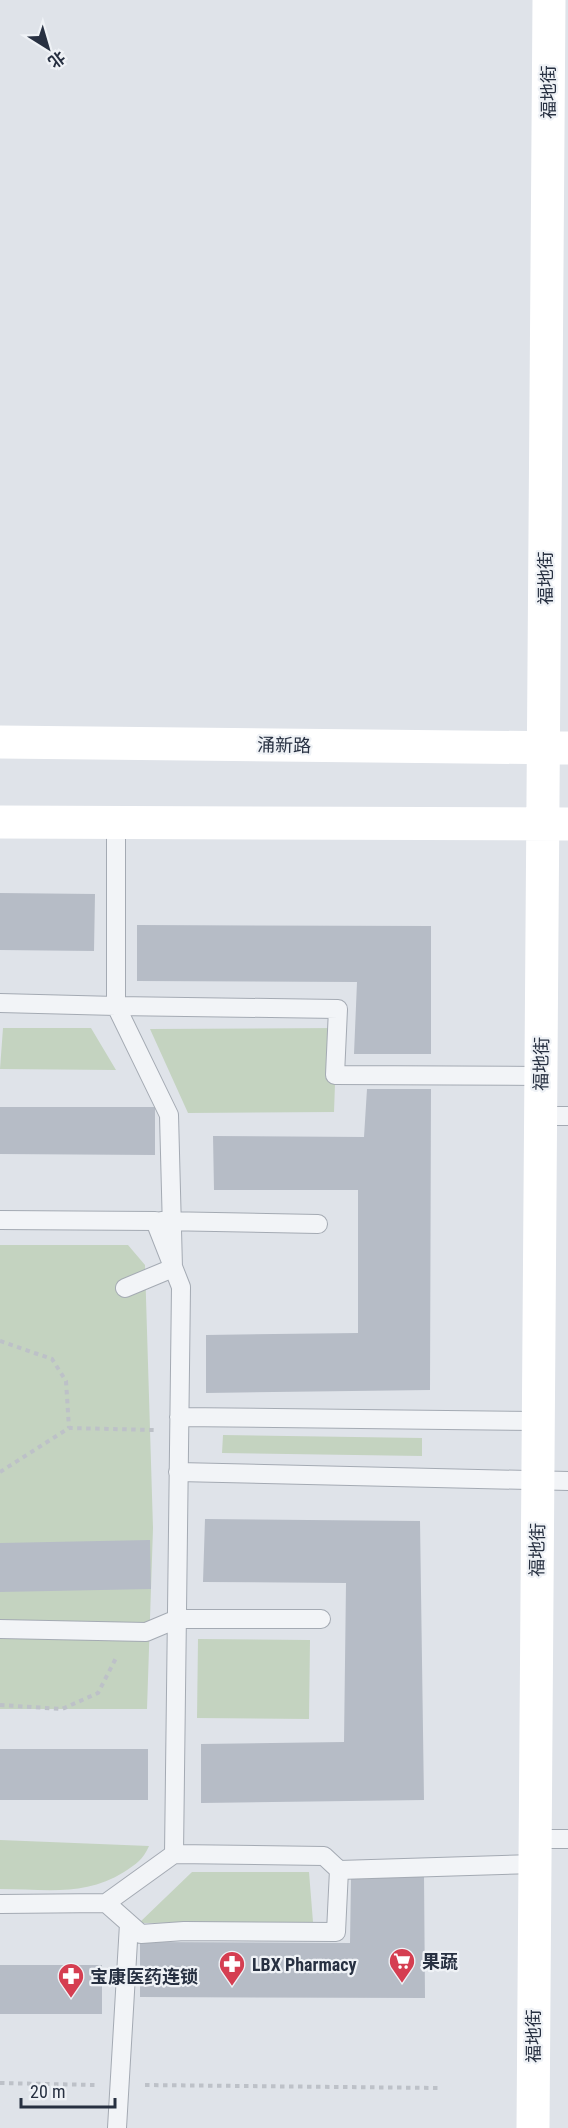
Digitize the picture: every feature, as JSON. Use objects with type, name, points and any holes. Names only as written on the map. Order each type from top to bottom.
[{"type":"street","name":"福地街","points":[[533,2128],[535,1852],[553,1481],[538,1421],[554,1116],[541,1076],[555,824],[556,748],[558,78],[555,11]]},
{"type":"street","name":"涌新路","points":[[0,742],[556,748]]},
{"type":"street","points":[[0,822],[555,824]]},
{"type":"lane","points":[[116,822],[116,1006],[169,1115],[173,1268]]},
{"type":"lane","points":[[0,1003],[338,1010],[335,1075],[541,1076]]},
{"type":"lane","points":[[0,1220],[318,1224]]},
{"type":"lane","points":[[155,1221],[181,1287],[174,1854]]},
{"type":"lane","points":[[125,1288],[173,1268]]},
{"type":"lane","points":[[179,1424],[538,1421]]},
{"type":"lane","points":[[178,1472],[553,1481]]},
{"type":"lane","points":[[0,1629],[146,1632],[177,1619],[321,1619]]},
{"type":"lane","points":[[0,1904],[106,1902],[174,1854],[324,1856],[339,1870],[535,1852],[568,1839]]},
{"type":"lane","points":[[106,1902],[141,1934],[184,1931],[336,1932],[339,1870]]},
{"type":"lane","points":[[117,2128],[129,1924]]},
{"type":"path","points":[[0,1341],[52,1359],[66,1381],[69,1428]]},
{"type":"path","points":[[0,1472],[69,1428],[179,1424]]},
{"type":"path","points":[[0,1705],[62,1709],[98,1693],[118,1654],[124,1632]]},
{"type":"path","points":[[0,2084],[107,2085]]},
{"type":"path","points":[[142,2085],[439,2088]]},
{"type":"green space","points":[[3,1028],[91,1028],[116,1070],[0,1069]]},
{"type":"green space","points":[[337,1028],[334,1112],[188,1113],[150,1029]]},
{"type":"green space","points":[[0,1245],[128,1245],[145,1265],[153,1528],[147,1709],[0,1709]]},
{"type":"green space","points":[[223,1435],[422,1438],[422,1456],[222,1453]]},
{"type":"green space","points":[[198,1639],[310,1640],[309,1719],[197,1718]]},
{"type":"green space","points":[[0,1840],[149,1846],[142,1858],[132,1867],[109,1880],[94,1885],[64,1890],[0,1889]]},
{"type":"green space","points":[[192,1872],[309,1872],[313,1922],[139,1923]]},
{"type":"building","points":[[0,893],[95,894],[94,951],[0,950]]},
{"type":"building","points":[[137,925],[431,926],[431,1054],[354,1054],[357,982],[137,981]]},
{"type":"building","points":[[367,1089],[431,1089],[430,1390],[206,1393],[206,1335],[358,1333],[358,1190],[214,1190],[213,1136],[364,1137]]},
{"type":"building","points":[[0,1107],[155,1107],[155,1155],[0,1154]]},
{"type":"building","points":[[205,1519],[420,1521],[424,1800],[201,1803],[201,1744],[344,1742],[346,1583],[203,1582]]},
{"type":"building","points":[[150,1540],[151,1589],[0,1592],[0,1543]]},
{"type":"building","points":[[0,1749],[148,1749],[148,1800],[0,1800]]},
{"type":"building","points":[[424,1875],[425,1998],[140,1997],[140,1942],[350,1943],[351,1877]]},
{"type":"building","points":[[0,1965],[102,1965],[102,2014],[0,2014]]},
{"type":"place","name":"果蔬","points":[[402,1984]]},
{"type":"place","name":"LBX Pharmacy","points":[[232,1987]]},
{"type":"place","name":"宝康医药连锁","points":[[71,1999]]}]
